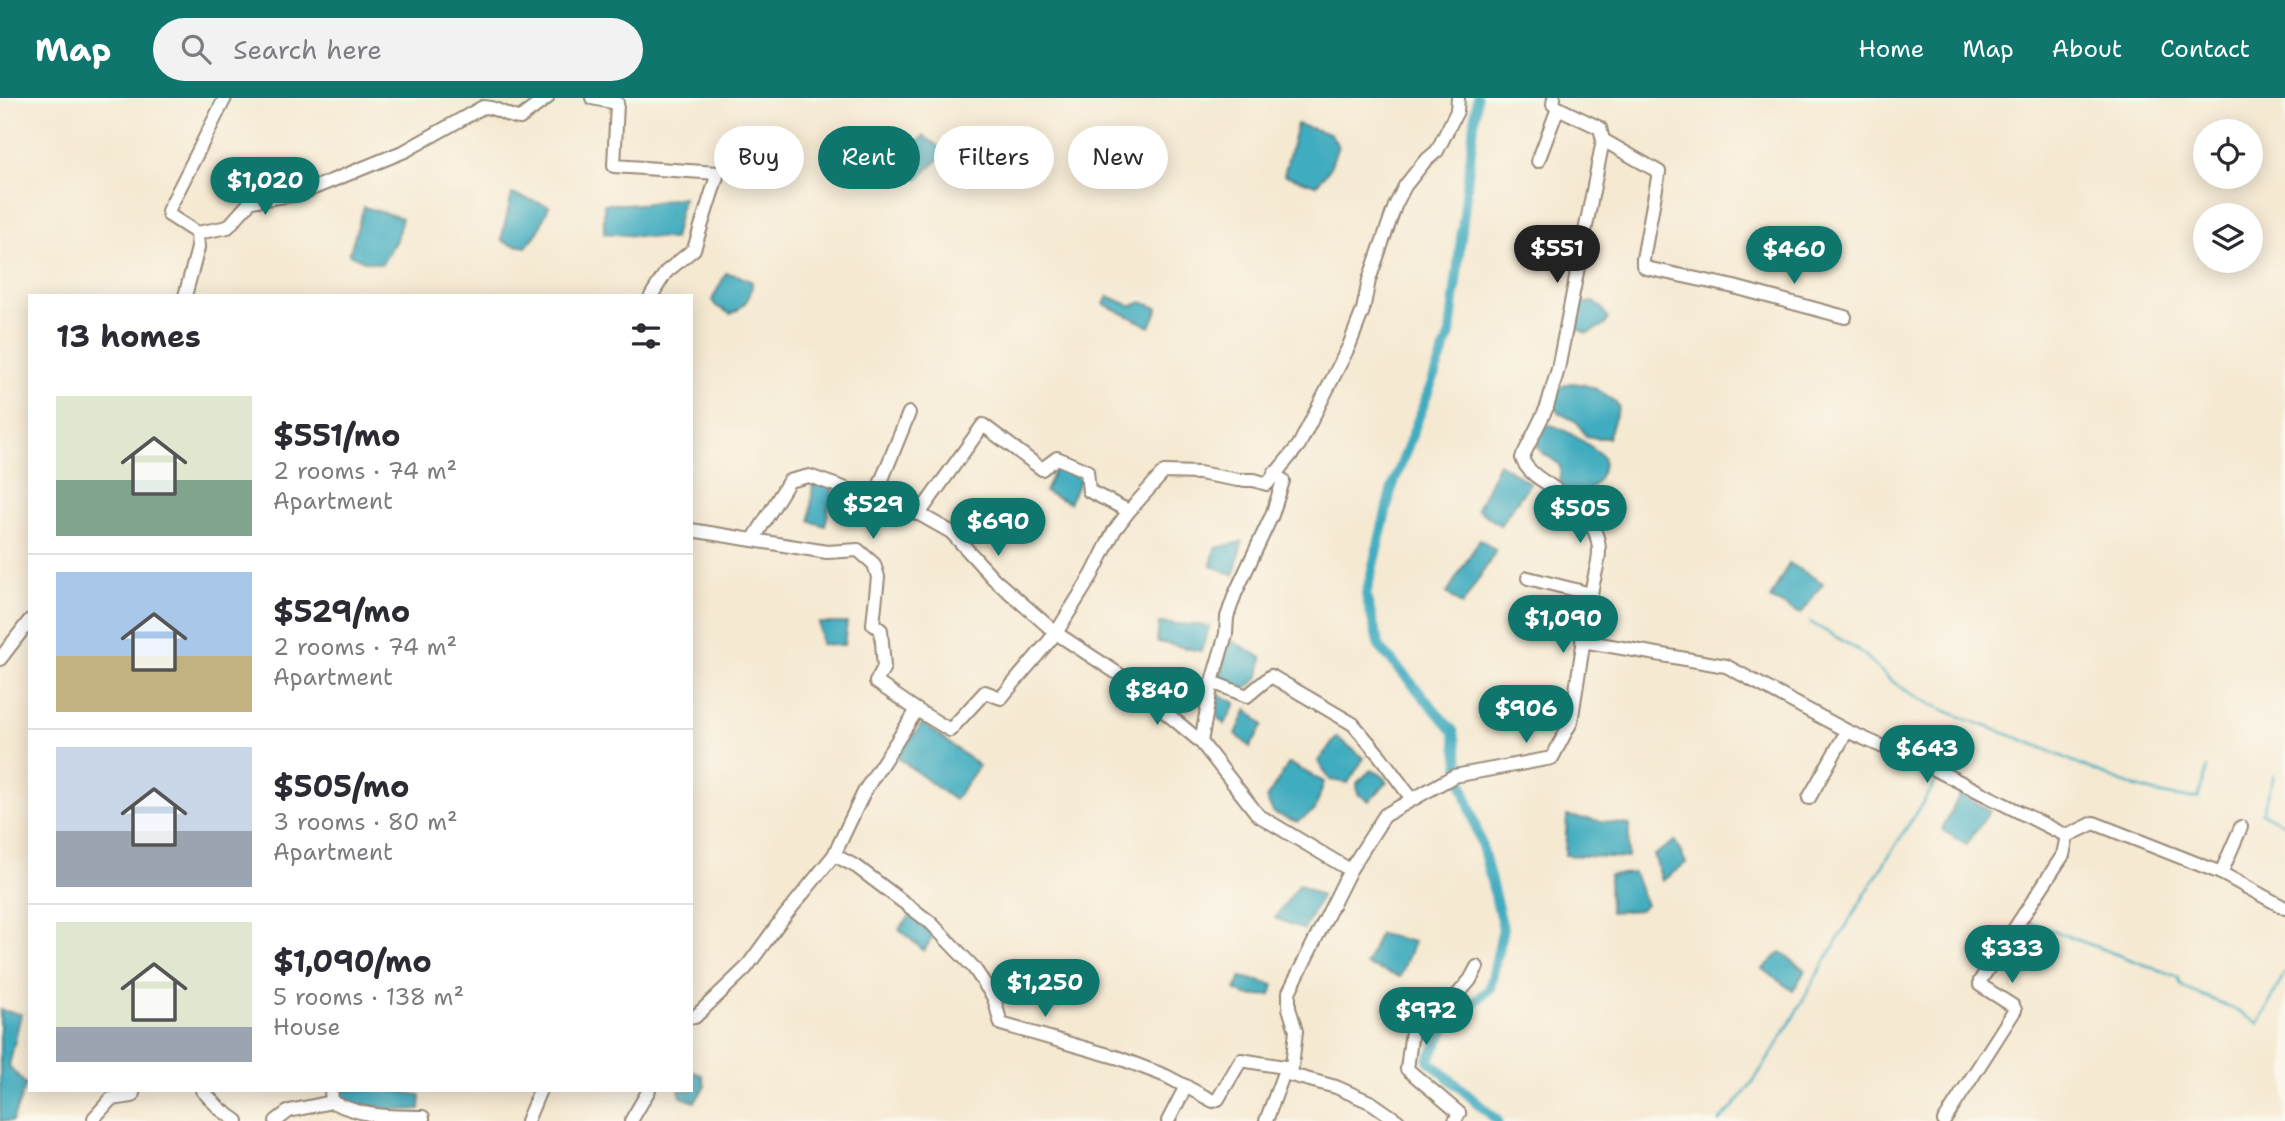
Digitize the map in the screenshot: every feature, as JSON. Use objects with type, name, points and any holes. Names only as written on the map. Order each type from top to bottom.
[{"type":"street","points":[[225,98],[168,211],[169,215],[197,233],[228,227],[251,201],[299,194],[405,151],[483,107],[496,107],[512,117],[520,118],[547,98]]},
{"type":"street","points":[[592,98],[617,103],[614,166],[718,173],[694,250],[666,272],[652,294]]},
{"type":"street","points":[[693,530],[827,552],[858,550],[874,564],[878,576],[873,624],[881,630],[884,667],[876,682],[950,730],[985,692],[1001,698],[1056,633],[1092,575],[1114,531],[1164,472],[1199,473],[1267,484],[1298,446],[1349,346],[1395,206],[1405,186],[1437,150],[1457,111],[1458,98]]},
{"type":"street","points":[[1266,1121],[1288,1068],[1296,1031],[1289,1008],[1289,992],[1350,870],[1385,815],[1454,776],[1552,758],[1571,722],[1582,641],[1599,550],[1591,523],[1568,498],[1524,465],[1522,458],[1547,407],[1558,369],[1603,141],[1600,128],[1556,103],[1538,161]]},
{"type":"street","points":[[1603,141],[1659,172],[1643,259],[1646,268],[1845,317]]},
{"type":"street","points":[[186,294],[198,248],[197,233]]},
{"type":"street","points":[[874,499],[909,413]]},
{"type":"street","points":[[919,514],[983,425],[1042,469],[1057,458],[1087,471],[1089,491],[1129,511]]},
{"type":"street","points":[[1201,742],[1212,682],[1235,594],[1268,526],[1283,481],[1274,473]]},
{"type":"street","points":[[752,540],[789,481],[809,476],[919,514],[951,532],[994,579],[1056,633],[1123,677],[1201,742],[1258,815],[1350,870]]},
{"type":"street","points":[[1528,578],[1591,594]]},
{"type":"street","points":[[0,659],[28,623]]},
{"type":"street","points":[[1582,641],[1726,666],[1847,731],[1950,777],[2067,836]]},
{"type":"street","points":[[1212,682],[1247,696],[1271,676],[1353,724],[1412,799]]},
{"type":"street","points":[[693,1018],[746,968],[834,855],[866,790],[917,710]]},
{"type":"street","points":[[1808,798],[1847,731]]},
{"type":"street","points":[[2067,836],[2094,823],[2221,873],[2285,908]]},
{"type":"street","points":[[2221,873],[2241,827]]},
{"type":"street","points":[[1944,1121],[2015,1010],[1980,985],[1980,981],[2063,855],[2067,836]]},
{"type":"street","points":[[834,855],[857,867],[931,923],[974,968],[994,998],[1001,1024],[1119,1058],[1186,1086],[1213,1101],[1218,1099],[1241,1059],[1288,1068]]},
{"type":"street","points":[[1455,1121],[1458,1113],[1407,1069],[1413,1023],[1418,1015],[1447,1007],[1470,980],[1477,967]]},
{"type":"street","points":[[1288,1068],[1294,1077],[1336,1087],[1372,1103],[1398,1121]]},
{"type":"street","points":[[1168,1121],[1186,1086]]},
{"type":"street","points":[[94,1118],[111,1099],[132,1096],[133,1092]]},
{"type":"street","points":[[204,1092],[220,1109],[237,1121]]},
{"type":"street","points":[[527,1121],[539,1092]]},
{"type":"street","points":[[631,1121],[648,1092]]},
{"type":"street","points":[[276,1121],[289,1111],[332,1096],[358,1113],[380,1117],[423,1117],[423,1121]]},
{"type":"water","points":[[1297,124],[1331,134],[1338,146],[1329,170],[1316,185],[1284,175]]},
{"type":"water","points":[[924,136],[934,143],[934,164],[920,177],[920,140]]},
{"type":"water","points":[[512,194],[549,206],[538,232],[526,247],[501,240]]},
{"type":"water","points":[[683,197],[674,239],[604,233],[604,204],[643,204]]},
{"type":"water","points":[[364,207],[402,218],[396,240],[382,264],[364,261],[349,254]]},
{"type":"water","points":[[726,273],[752,282],[746,301],[731,314],[716,306],[712,300]]},
{"type":"water","points":[[1108,296],[1131,306],[1142,302],[1158,308],[1150,327],[1104,304]]},
{"type":"water","points":[[1594,302],[1602,308],[1608,319],[1605,325],[1587,333],[1574,328],[1570,319],[1576,304]]},
{"type":"water","points":[[1570,383],[1597,390],[1619,407],[1608,438],[1586,436],[1577,422],[1559,413],[1551,404],[1560,387]]},
{"type":"water","points":[[1548,425],[1578,438],[1604,459],[1600,477],[1592,487],[1575,495],[1562,489],[1559,465],[1542,453],[1536,442],[1543,428]]},
{"type":"water","points":[[1499,463],[1530,483],[1500,525],[1477,509]]},
{"type":"water","points":[[1056,466],[1081,479],[1069,503],[1045,492]]},
{"type":"water","points":[[813,480],[834,486],[825,526],[810,521]]},
{"type":"water","points":[[1480,539],[1496,551],[1462,605],[1447,593]]},
{"type":"water","points":[[1242,542],[1234,575],[1211,566],[1215,548]]},
{"type":"water","points":[[1789,563],[1823,583],[1801,614],[1770,599]]},
{"type":"water","points":[[819,623],[847,623],[844,645],[821,644]]},
{"type":"water","points":[[1159,623],[1210,626],[1201,651],[1157,642]]},
{"type":"water","points":[[1231,640],[1262,658],[1259,677],[1247,688],[1218,679]]},
{"type":"water","points":[[1218,694],[1236,703],[1225,724],[1211,709]]},
{"type":"water","points":[[1247,709],[1263,725],[1250,747],[1236,734]]},
{"type":"water","points":[[923,723],[979,766],[954,800],[897,757]]},
{"type":"water","points":[[1337,737],[1364,758],[1348,783],[1330,780],[1318,761]]},
{"type":"water","points":[[1289,763],[1324,782],[1315,810],[1297,822],[1274,813],[1266,799]]},
{"type":"water","points":[[1371,770],[1382,775],[1387,783],[1369,801],[1358,794],[1357,783]]},
{"type":"water","points":[[1960,794],[1990,811],[1966,845],[1942,830]]},
{"type":"water","points":[[1567,816],[1629,825],[1628,858],[1565,855]]},
{"type":"water","points":[[1675,841],[1686,863],[1662,881],[1654,855]]},
{"type":"water","points":[[1634,873],[1646,905],[1640,910],[1610,912],[1609,875]]},
{"type":"water","points":[[1299,884],[1321,896],[1304,930],[1275,918]]},
{"type":"water","points":[[912,914],[934,934],[924,951],[899,929]]},
{"type":"water","points":[[1379,934],[1414,942],[1400,977],[1366,965]]},
{"type":"water","points":[[1781,952],[1805,970],[1793,991],[1763,969]]},
{"type":"water","points":[[1241,977],[1274,985],[1271,995],[1248,996],[1235,990]]},
{"type":"water","points":[[0,1010],[21,1014],[9,1066],[26,1085],[12,1121],[0,1121]]},
{"type":"water","points":[[693,1072],[702,1075],[705,1086],[695,1102],[681,1097],[680,1092],[693,1092]]},
{"type":"water","points":[[339,1092],[404,1092],[421,1095],[420,1109],[405,1110],[344,1103],[338,1097]]},
{"type":"waterway","points":[[1477,98],[1450,334],[1391,491],[1366,595],[1379,646],[1454,732],[1463,786],[1503,928],[1490,988],[1446,1029],[1428,1060],[1498,1121]]},
{"type":"waterway","points":[[1810,622],[1861,652],[1891,680],[1926,702],[2109,777],[2154,792],[2198,798],[2207,768]]},
{"type":"waterway","points":[[2274,776],[2262,813],[2285,824]]},
{"type":"waterway","points":[[1719,1121],[1760,1072],[1861,900],[1938,779],[1952,785]]},
{"type":"waterway","points":[[2029,922],[2178,977],[2181,985],[2187,989],[2230,1007],[2259,1024],[2285,972]]}]
